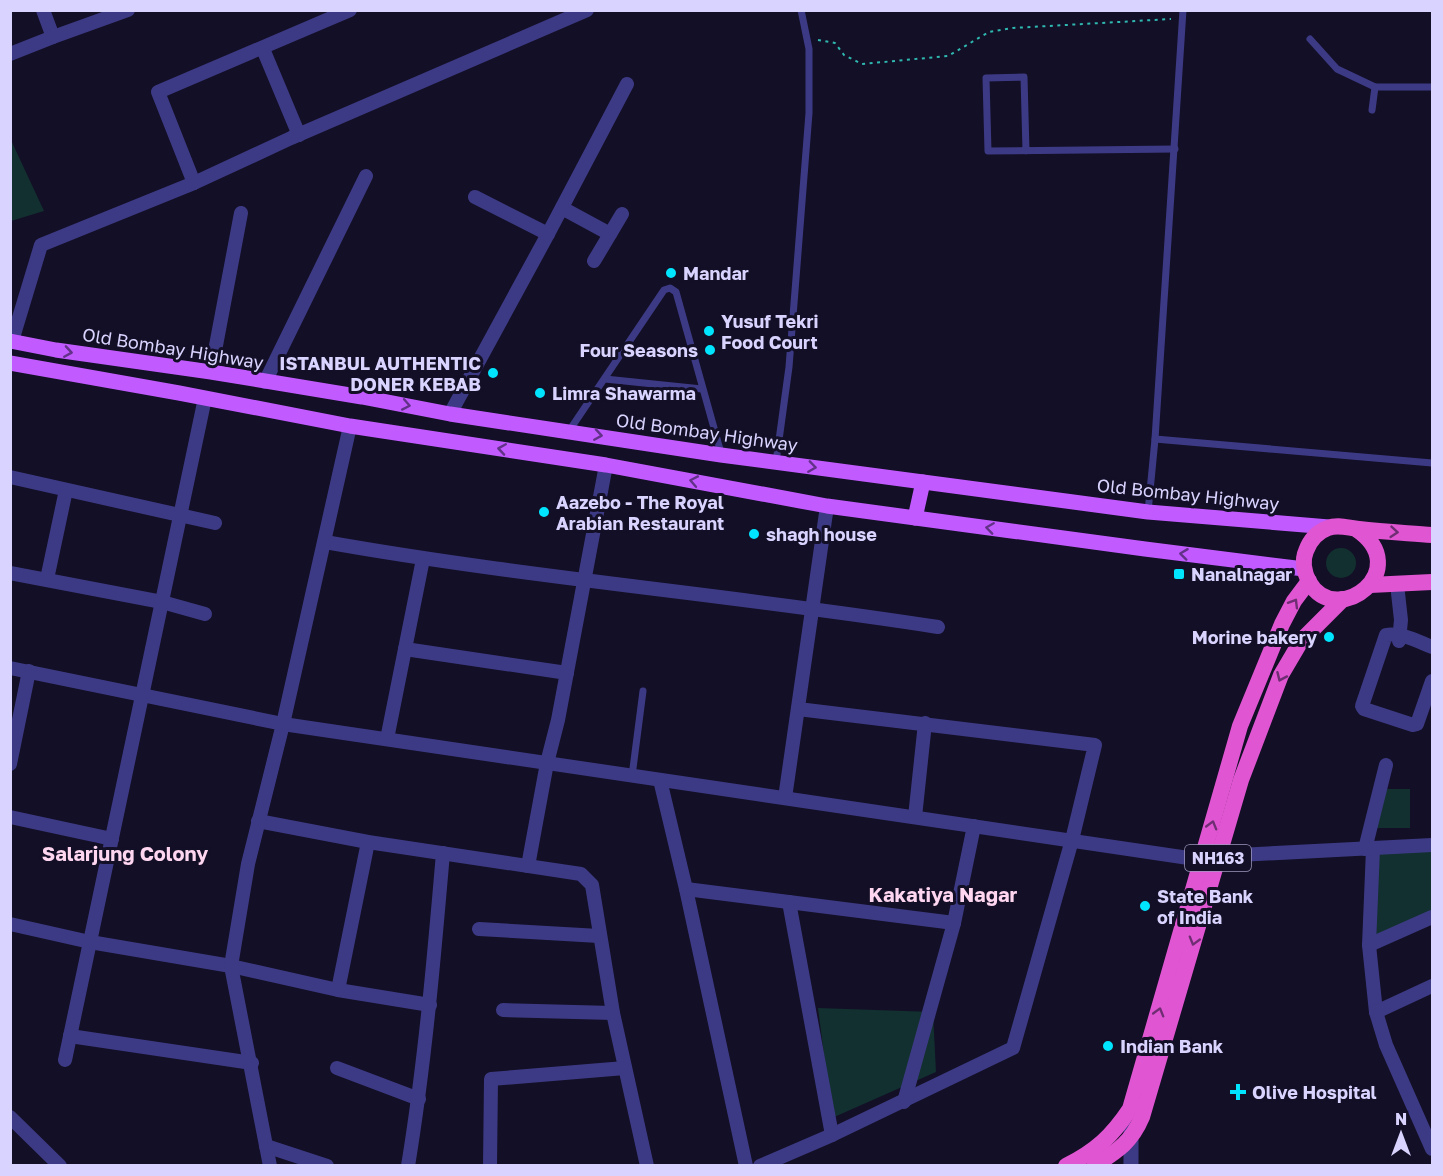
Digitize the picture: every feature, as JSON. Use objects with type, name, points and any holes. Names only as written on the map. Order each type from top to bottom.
[{"type":"highway","points":[[1329,527],[1344,526],[1432,535]]},
{"type":"highway","name":"NH163","points":[[1066,1166],[1124,1133],[1142,1117],[1210,858],[1240,726],[1282,624],[1306,575],[1305,553],[1318,533],[1329,527]]},
{"type":"highway","points":[[1356,529],[1367,536],[1377,557],[1378,567],[1370,585]]},
{"type":"highway","points":[[1306,575],[1314,588],[1324,595],[1344,599]]},
{"type":"highway","name":"NH163","points":[[1094,1166],[1116,1158],[1210,858],[1281,675],[1301,641],[1344,599],[1361,594],[1370,585],[1432,582]]},
{"type":"main road","name":"Old Bombay Highway","points":[[11,341],[56,350],[211,372],[450,414],[721,455],[1148,512],[1329,527]]},
{"type":"main road","points":[[10,363],[350,426],[606,465],[827,506],[1145,549],[1306,575]]},
{"type":"main road","points":[[915,518],[923,482]]},
{"type":"street","points":[[43,10],[53,37]]},
{"type":"street","points":[[194,183],[158,92],[350,10]]},
{"type":"street","points":[[11,341],[41,244],[194,183],[587,10]]},
{"type":"street","points":[[10,54],[127,11]]},
{"type":"street","points":[[263,49],[299,135]]},
{"type":"street","points":[[450,414],[627,84]]},
{"type":"street","points":[[265,382],[366,176]]},
{"type":"street","points":[[475,197],[548,234]]},
{"type":"street","points":[[562,208],[609,234]]},
{"type":"street","points":[[211,372],[241,213]]},
{"type":"street","points":[[594,261],[622,214]]},
{"type":"street","points":[[65,1060],[205,398]]},
{"type":"street","points":[[270,1166],[252,1063],[231,966],[248,864],[283,724],[350,426]]},
{"type":"street","points":[[528,866],[606,465]]},
{"type":"street","points":[[10,477],[215,524]]},
{"type":"street","points":[[47,579],[66,490]]},
{"type":"street","points":[[785,798],[827,506]]},
{"type":"street","points":[[325,542],[423,559],[812,608],[938,627]]},
{"type":"street","points":[[387,739],[423,559]]},
{"type":"street","points":[[10,573],[162,602],[205,614]]},
{"type":"street","points":[[1397,584],[1401,620],[1400,638]]},
{"type":"street","points":[[1432,647],[1390,634],[1386,636],[1362,708],[1413,725],[1417,724],[1432,681]]},
{"type":"street","points":[[405,649],[567,673]]},
{"type":"street","points":[[10,668],[283,724],[974,826],[1210,858],[1432,845]]},
{"type":"street","points":[[10,764],[29,671]]},
{"type":"street","points":[[760,1166],[904,1102],[1013,1048],[1072,840],[1095,745],[798,709]]},
{"type":"street","points":[[915,817],[926,723]]},
{"type":"street","points":[[1386,765],[1369,849],[1369,945],[1376,1012],[1386,1046],[1432,1149]]},
{"type":"street","points":[[660,780],[746,1166]]},
{"type":"street","points":[[10,817],[112,839]]},
{"type":"street","points":[[258,821],[368,842],[581,874],[592,885],[613,1013],[647,1166]]},
{"type":"street","points":[[904,1102],[954,923],[974,826]]},
{"type":"street","points":[[338,990],[368,842]]},
{"type":"street","points":[[408,1166],[419,1099],[430,1005],[443,853]]},
{"type":"street","points":[[686,889],[954,923]]},
{"type":"street","points":[[789,902],[832,1135]]},
{"type":"street","points":[[1369,945],[1432,917]]},
{"type":"street","points":[[10,924],[90,942],[231,966],[338,990],[430,1005]]},
{"type":"street","points":[[479,929],[599,936]]},
{"type":"street","points":[[1376,1012],[1432,986]]},
{"type":"street","points":[[503,1010],[613,1013]]},
{"type":"street","points":[[70,1036],[252,1063]]},
{"type":"street","points":[[337,1068],[419,1099]]},
{"type":"street","points":[[490,1166],[491,1079],[625,1068]]},
{"type":"street","points":[[10,1118],[60,1166]]},
{"type":"street","points":[[1124,1133],[1131,1166]]},
{"type":"street","points":[[266,1146],[327,1166]]},
{"type":"lane","points":[[776,462],[789,367],[809,113],[808,42],[801,10]]},
{"type":"lane","points":[[1148,512],[1155,439],[1183,14]]},
{"type":"lane","points":[[1310,39],[1337,69],[1375,87],[1432,87]]},
{"type":"lane","points":[[1026,151],[1024,77],[987,78],[988,151],[1026,151],[1175,149]]},
{"type":"lane","points":[[1372,110],[1375,87]]},
{"type":"lane","points":[[569,431],[664,290],[670,288],[676,292],[721,455]]},
{"type":"lane","points":[[605,379],[702,389]]},
{"type":"lane","points":[[1155,439],[1432,463]]},
{"type":"lane","points":[[632,776],[643,691]]},
{"type":"path","points":[[808,42],[821,39],[835,43],[844,55],[862,64],[948,56],[989,32],[1013,28],[1183,14]]},
{"type":"green space","points":[[10,138],[44,211],[11,221],[10,221]]},
{"type":"green space","points":[[1341,548],[1352,552],[1356,563],[1352,574],[1341,578],[1330,574],[1326,563],[1330,552]]},
{"type":"green space","points":[[1384,789],[1410,789],[1410,828],[1373,828]]},
{"type":"green space","points":[[1432,850],[1432,913],[1376,940],[1377,853]]},
{"type":"green space","points":[[818,1008],[933,1012],[936,1072],[832,1118]]},
{"type":"place","name":"Mandar","points":[[671,273]]},
{"type":"place","name":"Yusuf Tekri Food Court","points":[[709,331]]},
{"type":"place","name":"Four Seasons","points":[[710,350]]},
{"type":"place","name":"ISTANBUL AUTHENTIC DONER KEBAB","points":[[493,373]]},
{"type":"place","name":"Limra Shawarma","points":[[540,393]]},
{"type":"place","name":"Aazebo - The Royal Arabian Restaurant","points":[[544,512]]},
{"type":"place","name":"shagh house","points":[[754,534]]},
{"type":"place","name":"Nanalnagar","points":[[1179,574]]},
{"type":"place","name":"Morine bakery","points":[[1329,637]]},
{"type":"place","name":"State Bank of India","points":[[1145,906]]},
{"type":"place","name":"Indian Bank","points":[[1108,1046]]},
{"type":"place","name":"Olive Hospital","points":[[1238,1092]]},
{"type":"district","name":"Salarjung Colony","points":[[125,853]]},
{"type":"district","name":"Kakatiya Nagar","points":[[943,894]]}]
